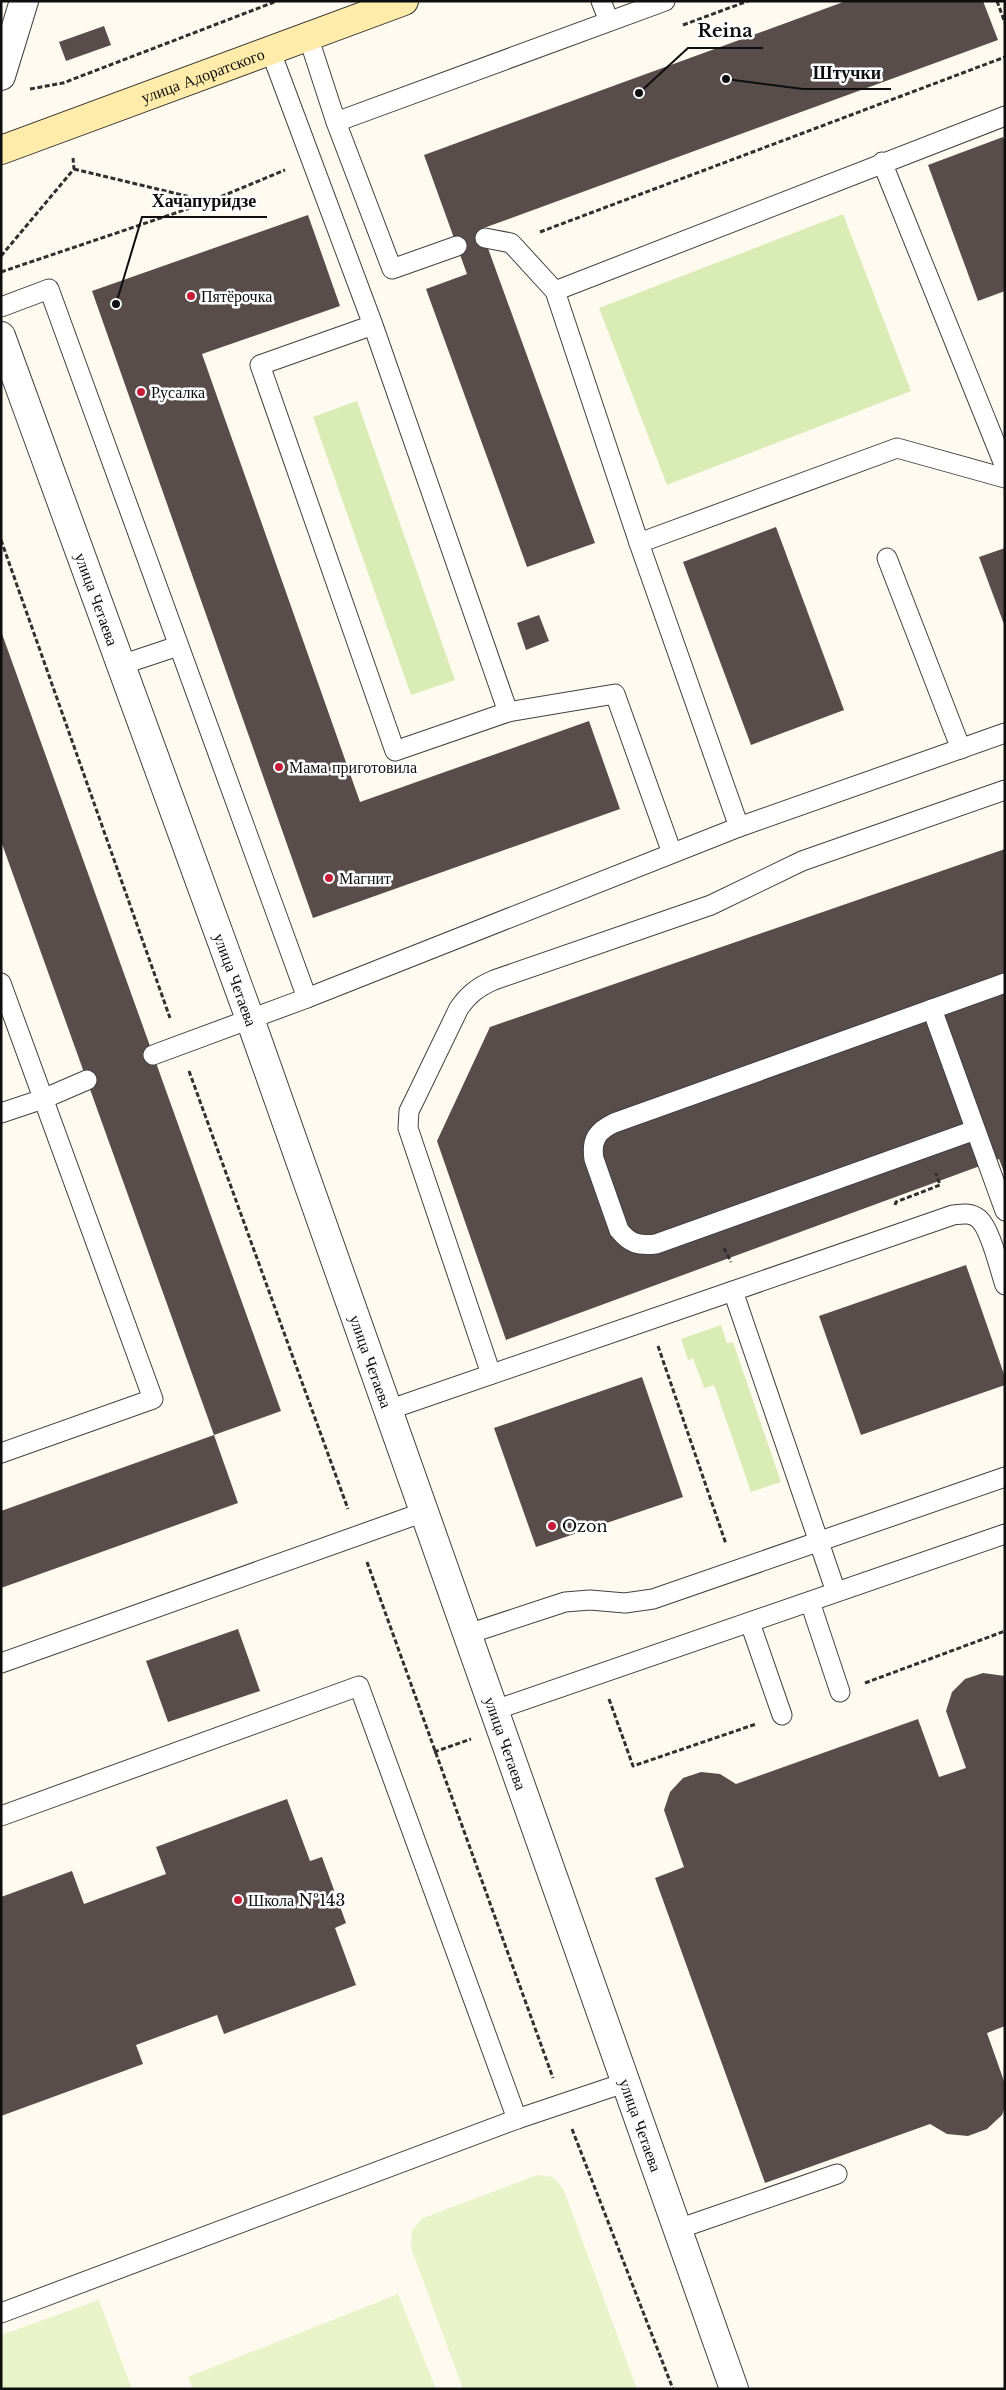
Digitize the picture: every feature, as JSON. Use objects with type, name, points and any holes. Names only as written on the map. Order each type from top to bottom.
[{"type":"street","points":[[1,76],[24,1]]},
{"type":"street","name":"улица Адоратского","points":[[1,150],[271,52],[308,36],[404,1]]},
{"type":"street","name":"улица Четаева","points":[[1,336],[250,1019],[734,2389]]},
{"type":"lane","points":[[601,1],[609,21]]},
{"type":"lane","points":[[336,122],[665,1]]},
{"type":"lane","points":[[308,36],[336,122],[392,269],[457,246]]},
{"type":"lane","points":[[271,52],[373,325],[508,712]]},
{"type":"lane","points":[[555,291],[882,162],[1005,116]]},
{"type":"lane","points":[[882,162],[1005,467]]},
{"type":"lane","points":[[485,238],[511,243],[555,291],[639,543],[739,827]]},
{"type":"lane","points":[[1,307],[49,290],[307,998]]},
{"type":"lane","points":[[373,325],[260,365],[395,751],[508,712],[615,694],[672,854]]},
{"type":"lane","points":[[639,543],[897,448],[1005,478]]},
{"type":"lane","points":[[887,558],[962,749]]},
{"type":"lane","points":[[121,665],[178,646]]},
{"type":"lane","points":[[153,1055],[307,998],[739,827],[1005,733]]},
{"type":"lane","points":[[491,1374],[408,1128],[409,1112],[459,1008],[467,997],[475,989],[494,980],[711,905],[775,872],[818,855],[1005,790]]},
{"type":"lane","points":[[1,983],[152,1399],[1,1453]]},
{"type":"lane","points":[[975,1130],[656,1244],[641,1246],[633,1243],[619,1230],[594,1160],[592,1148],[595,1138],[602,1129],[1005,983]]},
{"type":"lane","points":[[932,1009],[1005,1211]]},
{"type":"lane","points":[[1,1113],[43,1099],[86,1080]]},
{"type":"lane","points":[[388,1410],[953,1215],[964,1214],[980,1220],[1005,1285]]},
{"type":"lane","points":[[733,1291],[836,1592]]},
{"type":"lane","points":[[468,1634],[565,1602],[590,1600],[637,1602],[653,1599],[1005,1477]]},
{"type":"lane","points":[[1,1663],[424,1512]]},
{"type":"lane","points":[[498,1719],[750,1623],[1005,1534]]},
{"type":"lane","points":[[810,1602],[840,1692]]},
{"type":"lane","points":[[750,1623],[782,1715]]},
{"type":"lane","points":[[1,1816],[359,1686],[517,2119]]},
{"type":"lane","points":[[1,2313],[517,2119],[627,2082]]},
{"type":"lane","points":[[678,2229],[837,2174]]},
{"type":"path","points":[[28,90],[63,83],[277,1]]},
{"type":"path","points":[[997,1],[1005,22]]},
{"type":"path","points":[[511,243],[1005,57]]},
{"type":"path","points":[[1,256],[74,169],[208,202]]},
{"type":"path","points":[[1,540],[180,1046],[434,1752],[562,2104],[673,2389]]},
{"type":"path","points":[[899,1201],[939,1186]]},
{"type":"path","points":[[648,1320],[735,1570]]},
{"type":"path","points":[[434,1752],[498,1719]]},
{"type":"green space","points":[[843,214],[911,391],[667,485],[599,308]]},
{"type":"green space","points":[[357,401],[455,680],[411,695],[313,417]]},
{"type":"green space","points":[[721,1325],[727,1343],[733,1342],[781,1482],[751,1492],[714,1385],[704,1388],[693,1358],[688,1360],[681,1339]]},
{"type":"green space","points":[[537,2175],[553,2177],[564,2190],[637,2389],[463,2389],[411,2248],[412,2230],[423,2218]]},
{"type":"green space","points":[[398,2294],[436,2389],[193,2389],[188,2377]]},
{"type":"green space","points":[[99,2300],[132,2389],[1,2389],[1,2335]]},
{"type":"building","points":[[846,1],[983,1],[998,40],[481,229],[595,543],[527,567],[426,289],[467,274],[424,155]]},
{"type":"building","points":[[104,26],[111,45],[66,61],[59,42]]},
{"type":"building","points":[[1003,137],[1005,142],[1005,291],[978,301],[928,165]]},
{"type":"building","points":[[308,215],[340,306],[202,354],[360,802],[589,721],[620,809],[313,918],[92,291]]},
{"type":"building","points":[[776,527],[844,710],[751,745],[683,562]]},
{"type":"building","points":[[1005,548],[1005,627],[979,557]]},
{"type":"building","points":[[539,615],[549,641],[526,650],[517,623]]},
{"type":"building","points":[[1,631],[281,1411],[214,1435],[1,841]]},
{"type":"building","points":[[1005,849],[1005,1175],[999,1159],[506,1340],[437,1141],[490,1027]]},
{"type":"building","points":[[966,1265],[1005,1377],[1005,1385],[861,1435],[819,1316]]},
{"type":"building","points":[[642,1377],[683,1497],[536,1547],[494,1428]]},
{"type":"building","points":[[214,1435],[238,1503],[1,1588],[1,1511]]},
{"type":"building","points":[[238,1629],[260,1691],[168,1722],[146,1661]]},
{"type":"building","points":[[983,1673],[1005,1676],[1005,2026],[987,2033],[1005,2084],[1005,2107],[1002,2115],[987,2129],[968,2136],[947,2134],[930,2124],[765,2183],[655,1878],[684,1867],[664,1810],[670,1792],[683,1778],[701,1772],[720,1774],[736,1784],[918,1719],[939,1777],[966,1768],[946,1711],[952,1692],[965,1679]]},
{"type":"building","points":[[287,1799],[310,1861],[322,1857],[346,1923],[335,1928],[356,1985],[224,2034],[217,2015],[136,2045],[143,2064],[1,2116],[1,1897],[72,1871],[84,1904],[166,1874],[156,1847]]},
{"type":"place","name":"Штучки","points":[[726,79]]},
{"type":"place","name":"Reina","points":[[639,93]]},
{"type":"place","name":"Пятёрочка","points":[[191,296]]},
{"type":"place","name":"Хачапуридзе","points":[[116,304]]},
{"type":"place","name":"Русалка","points":[[141,392]]},
{"type":"place","name":"Мама приготовила","points":[[279,767]]},
{"type":"place","name":"Магнит","points":[[329,878]]},
{"type":"place","name":"Ozon","points":[[552,1526]]},
{"type":"place","name":"Школа №143","points":[[238,1900]]}]
